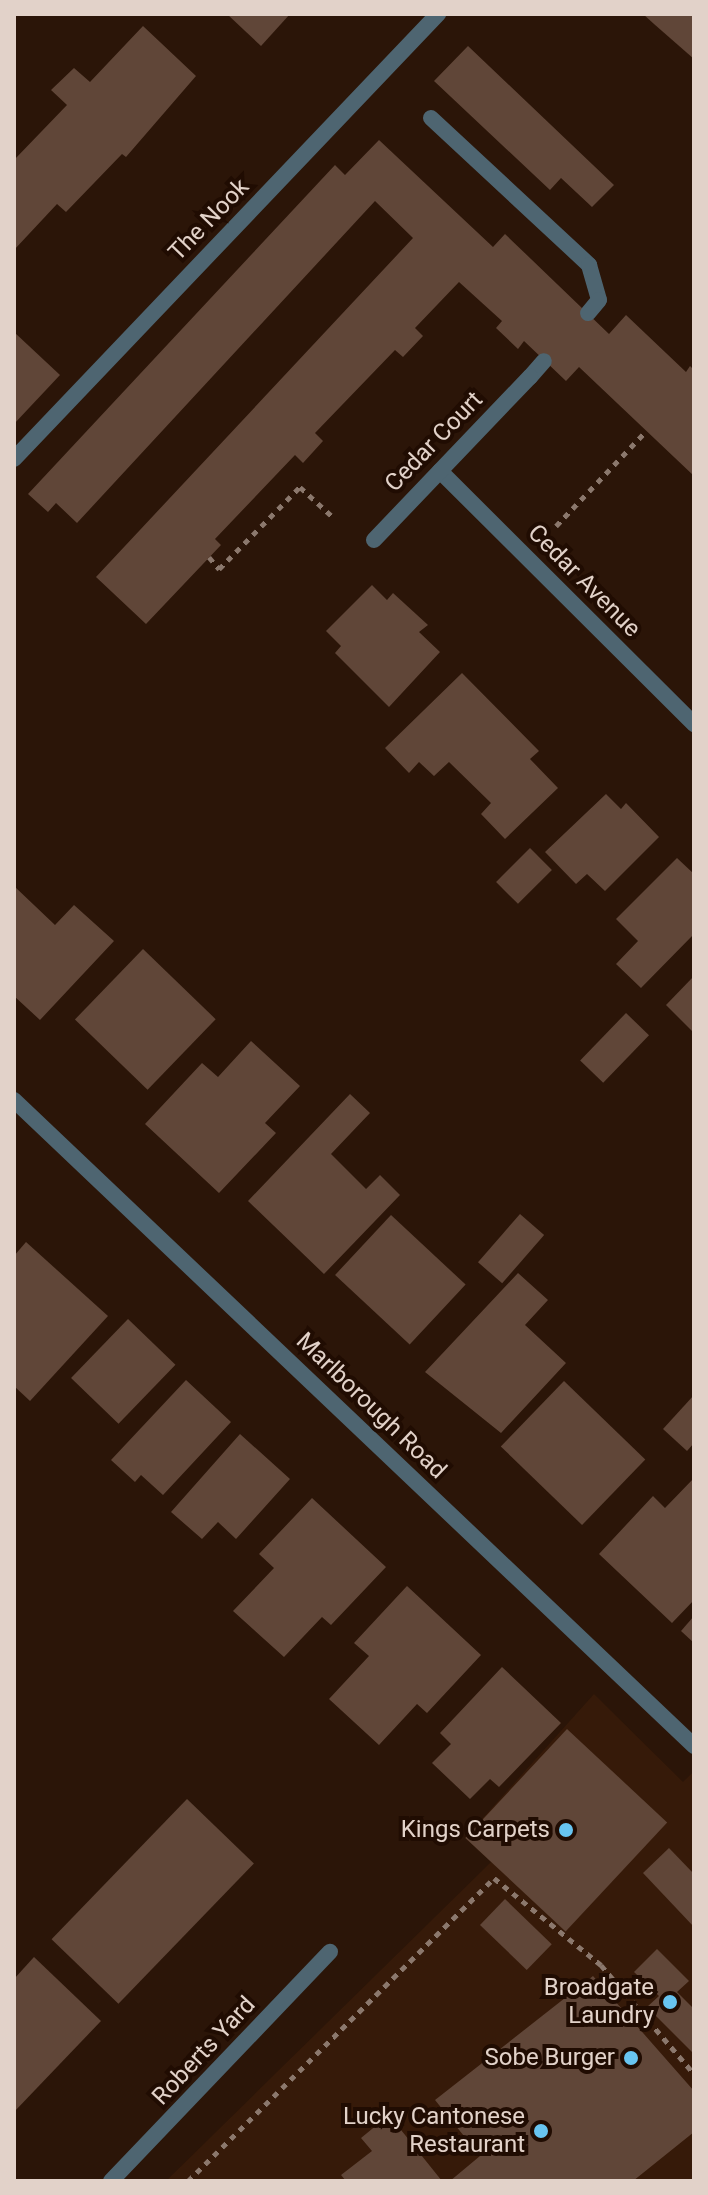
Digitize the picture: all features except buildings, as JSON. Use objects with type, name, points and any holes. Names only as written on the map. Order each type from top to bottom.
[{"type":"street","name":"The Nook","points":[[14,459],[438,14]]},
{"type":"street","points":[[431,118],[589,265],[599,300],[588,313]]},
{"type":"street","name":"Cedar Court","points":[[374,540],[544,361]]},
{"type":"street","name":"Cedar Avenue","points":[[440,471],[694,724]]},
{"type":"street","name":"Marlborough Road","points":[[14,1100],[694,1746]]},
{"type":"street","name":"Roberts Yard","points":[[111,2181],[330,1952]]},
{"type":"path","points":[[526,557],[646,431]]},
{"type":"path","points":[[209,557],[219,569],[300,487],[366,548],[374,540]]},
{"type":"path","points":[[188,2181],[494,1878],[601,1965],[694,2074]]},
{"type":"shaded area","points":[[594,1694],[683,1782],[694,1771],[694,2181],[166,2181],[491,1862],[465,1838]]},
{"type":"place","name":"Kings Carpets","points":[[566,1830]]},
{"type":"place","name":"Broadgate Laundry","points":[[670,2002]]},
{"type":"place","name":"Sobe Burger","points":[[631,2058]]},
{"type":"place","name":"Lucky Cantonese Restaurant","points":[[541,2131]]}]
